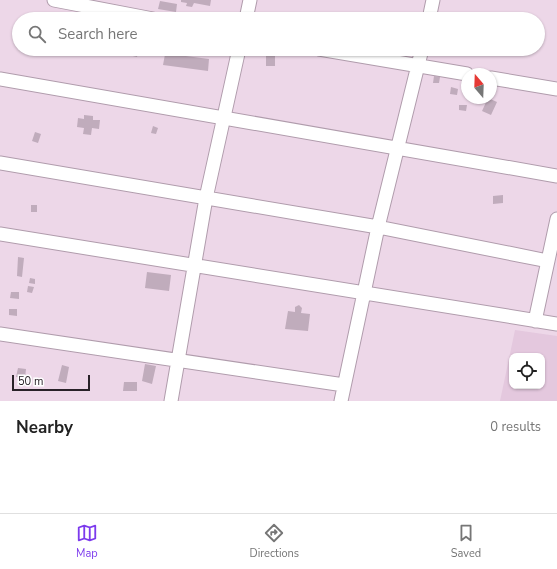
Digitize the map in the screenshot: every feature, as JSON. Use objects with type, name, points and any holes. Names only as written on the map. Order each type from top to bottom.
[{"type":"street","points":[[54,0],[117,12]]},
{"type":"street","points":[[247,12],[250,0]]},
{"type":"street","points":[[430,12],[433,0]]},
{"type":"street","points":[[171,401],[206,198],[237,56]]},
{"type":"street","points":[[360,56],[461,73]]},
{"type":"street","points":[[341,401],[378,227],[399,149],[421,56]]},
{"type":"street","points":[[0,79],[557,176]]},
{"type":"street","points":[[497,79],[557,89]]},
{"type":"street","points":[[0,163],[378,227],[548,261]]},
{"type":"street","points":[[535,321],[557,219]]},
{"type":"street","points":[[0,234],[557,324]]},
{"type":"street","points":[[0,334],[344,385]]},
{"type":"shaded area","points":[[515,330],[557,336],[557,401],[500,401],[509,358],[509,389],[545,389],[545,353],[510,353]]},
{"type":"building","points":[[181,0],[211,0],[210,6],[194,3],[192,7],[186,6],[187,3],[181,2]]},
{"type":"building","points":[[160,1],[177,4],[176,12],[158,9]]},
{"type":"building","points":[[165,56],[186,56],[209,59],[208,71],[163,65]]},
{"type":"building","points":[[266,56],[275,56],[275,66],[266,66]]},
{"type":"building","points":[[434,76],[440,77],[439,83],[433,83]]},
{"type":"building","points":[[451,87],[458,89],[457,95],[450,94]]},
{"type":"building","points":[[485,104],[496,104],[491,115],[482,111]]},
{"type":"building","points":[[459,105],[467,105],[466,111],[459,110]]},
{"type":"building","points":[[84,115],[93,116],[93,120],[100,120],[99,129],[92,128],[91,135],[83,134],[84,128],[77,127],[78,118],[84,119]]},
{"type":"building","points":[[153,126],[158,128],[156,134],[151,133]]},
{"type":"building","points":[[35,132],[41,134],[38,143],[32,141]]},
{"type":"building","points":[[503,195],[503,203],[493,204],[493,196]]},
{"type":"building","points":[[31,205],[37,205],[37,212],[31,212]]},
{"type":"building","points":[[18,257],[24,258],[22,277],[17,276]]},
{"type":"building","points":[[147,272],[171,275],[169,291],[145,288]]},
{"type":"building","points":[[30,278],[35,279],[35,284],[29,283]]},
{"type":"building","points":[[28,286],[34,287],[32,293],[27,292]]},
{"type":"building","points":[[11,292],[19,292],[19,299],[10,298]]},
{"type":"building","points":[[299,305],[302,308],[301,313],[310,314],[308,331],[285,329],[288,311],[295,312],[295,307]]},
{"type":"building","points":[[9,309],[17,309],[17,316],[9,315]]},
{"type":"building","points":[[145,364],[156,366],[152,384],[142,381]]},
{"type":"building","points":[[62,365],[69,367],[66,383],[58,381]]},
{"type":"building","points":[[18,368],[26,369],[25,378],[16,377]]},
{"type":"building","points":[[124,382],[137,382],[137,391],[123,391]]}]
